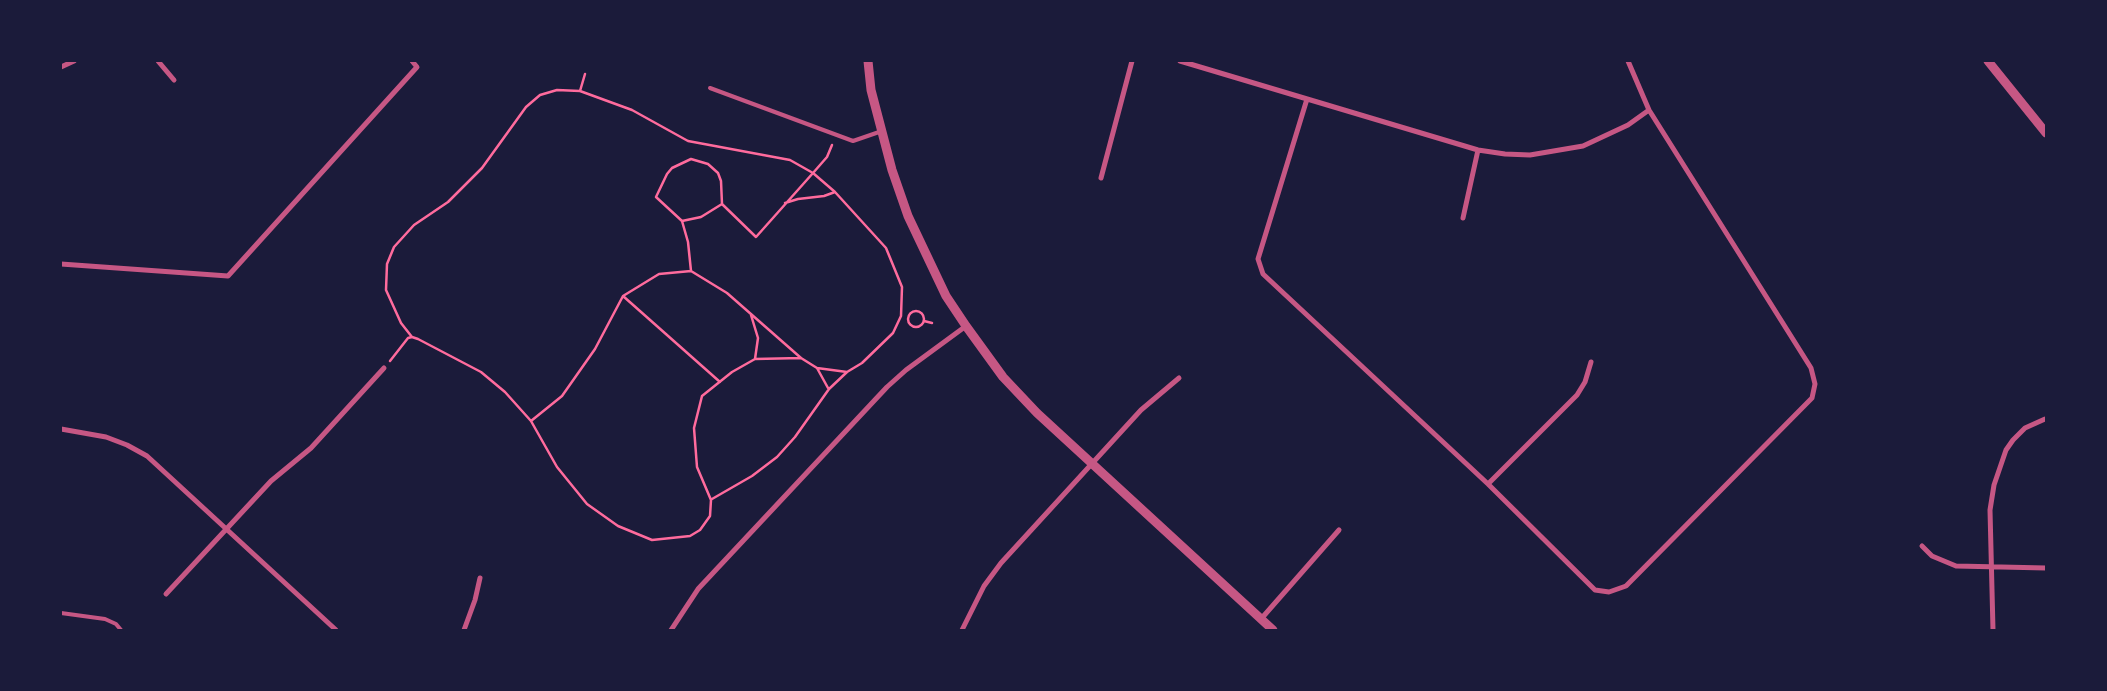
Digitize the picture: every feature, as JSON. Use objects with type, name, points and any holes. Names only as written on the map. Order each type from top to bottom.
[{"type":"street","points":[[61,67],[74,61]]},
{"type":"street","points":[[158,61],[174,80]]},
{"type":"street","points":[[61,264],[228,276],[417,67],[412,61]]},
{"type":"street","points":[[868,61],[871,90],[892,170],[908,216],[937,279],[966,326],[1003,376],[1023,398],[1091,464],[1273,630]]},
{"type":"street","points":[[1101,178],[1132,61]]},
{"type":"street","points":[[1180,61],[1478,150],[1522,154],[1559,152],[1606,137],[1628,125],[1649,110]]},
{"type":"street","points":[[1307,100],[1258,259],[1262,274],[1488,484],[1595,590],[1609,592],[1626,586],[1812,398],[1816,384],[1811,368],[1649,110],[1628,61]]},
{"type":"street","points":[[1988,61],[2046,133]]},
{"type":"street","points":[[1463,218],[1478,150]]},
{"type":"street","points":[[671,630],[698,589],[887,387],[906,370],[966,326]]},
{"type":"street","points":[[1488,484],[1577,395],[1585,382],[1591,362]]},
{"type":"street","points":[[166,594],[271,481],[311,448],[384,368]]},
{"type":"street","points":[[962,630],[984,586],[1001,562],[1141,410],[1179,378]]},
{"type":"street","points":[[1993,630],[1990,510],[1998,470],[2013,440],[2025,428],[2045,419]]},
{"type":"street","points":[[61,429],[106,437],[127,444],[146,456],[336,630]]},
{"type":"street","points":[[1261,619],[1340,530]]},
{"type":"street","points":[[1922,546],[1932,556],[1956,566],[2046,568]]},
{"type":"street","points":[[464,630],[476,600],[480,578]]},
{"type":"lane","points":[[710,88],[853,141],[882,131]]},
{"type":"lane","points":[[61,613],[105,620],[121,630]]},
{"type":"path","points":[[580,91],[585,74]]},
{"type":"path","points":[[711,500],[752,476],[777,457],[795,437],[828,389],[847,372],[862,363],[893,333],[901,316],[902,287],[892,258],[869,228],[813,172],[790,160],[688,141],[632,110],[580,91],[557,90],[540,96],[526,107],[482,168],[448,202],[409,230],[394,246],[387,264],[386,290],[400,323],[412,337],[481,372],[505,392],[531,421],[556,467],[588,504],[618,526],[652,540],[690,536],[700,530],[710,516],[711,500],[697,467],[694,428],[702,396],[732,372],[756,359],[801,358]]},
{"type":"path","points":[[691,271],[688,242],[682,221],[656,197],[672,168],[691,159],[708,164],[718,173],[722,187],[722,204],[756,237],[784,203],[827,158],[832,145]]},
{"type":"path","points":[[784,203],[798,199],[824,196],[835,192]]},
{"type":"path","points":[[682,221],[701,217],[722,204]]},
{"type":"path","points":[[531,421],[562,396],[595,349],[623,296],[659,274],[691,271],[727,293],[801,358],[817,368],[847,372]]},
{"type":"path","points":[[623,296],[720,382]]},
{"type":"path","points":[[908,318],[911,313],[918,311],[923,314],[924,321]]},
{"type":"path","points":[[751,313],[758,338],[756,359]]},
{"type":"path","points":[[901,316],[908,318],[910,323],[916,327],[924,321]]},
{"type":"path","points":[[924,321],[932,323]]},
{"type":"path","points":[[397,350],[408,338],[412,337]]},
{"type":"path","points":[[817,368],[828,389]]}]
